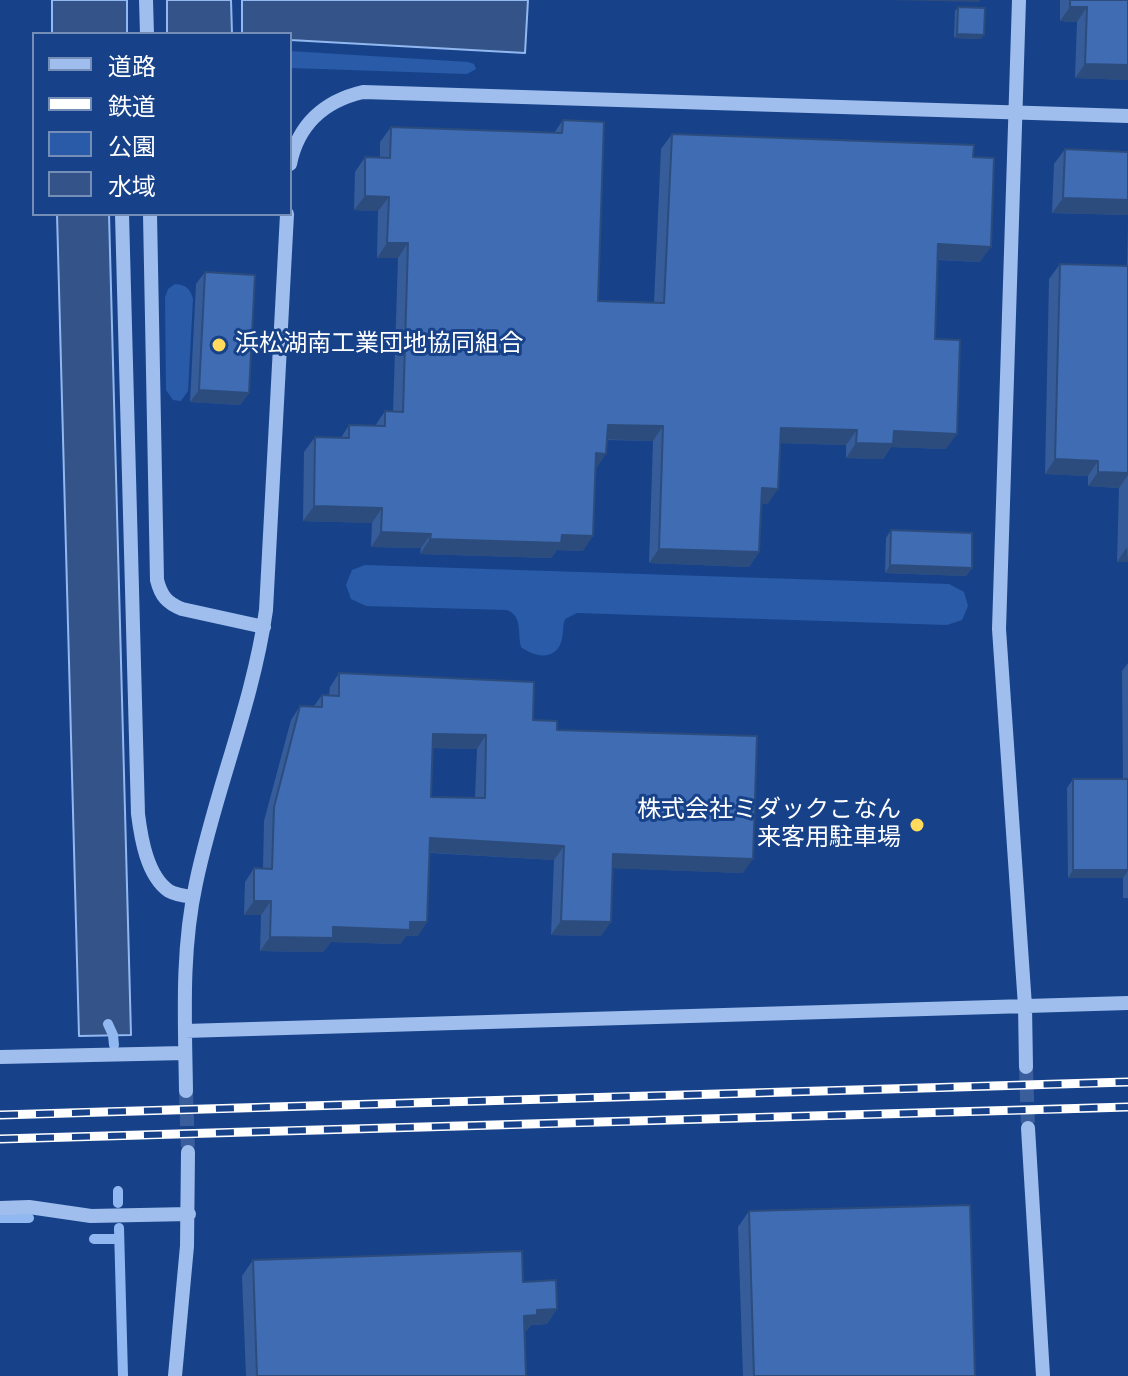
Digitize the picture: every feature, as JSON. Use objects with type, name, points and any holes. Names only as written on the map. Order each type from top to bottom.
[{"type":"street","points":[[146,0],[147,32]]},
{"type":"street","points":[[1019,0],[999,629],[1025,1006],[1026,1067]]},
{"type":"street","points":[[292,158],[301,132],[312,117],[344,96],[363,92],[1128,116]]},
{"type":"street","points":[[122,216],[138,814],[141,835],[157,876],[170,892],[193,897]]},
{"type":"street","points":[[150,216],[157,580],[160,593],[169,604],[182,609],[264,627]]},
{"type":"street","points":[[186,1091],[184,982],[193,897],[205,841],[264,627],[287,216]]},
{"type":"street","points":[[185,1031],[1128,1003]]},
{"type":"street","points":[[0,1057],[185,1053]]},
{"type":"street","points":[[1028,1128],[1043,1376]]},
{"type":"street","points":[[175,1376],[189,1214],[188,1152]]},
{"type":"street","points":[[0,1208],[29,1207],[91,1216],[189,1214]]},
{"type":"green space","points":[[292,51],[474,64],[476,69],[467,74],[292,68]]},
{"type":"green space","points":[[175,284],[187,288],[193,299],[188,391],[181,401],[173,400],[166,390],[165,298],[168,289]]},
{"type":"green space","points":[[365,565],[949,584],[964,592],[968,606],[962,620],[947,625],[577,613],[565,619],[557,650],[542,655],[521,647],[517,621],[507,610],[366,606],[351,599],[346,585],[352,570]]},
{"type":"water","points":[[52,0],[127,0],[127,32],[52,32]]},
{"type":"water","points":[[167,0],[231,0],[232,32],[167,32]]},
{"type":"water","points":[[242,0],[528,0],[525,53],[292,40],[292,32],[242,32]]},
{"type":"water","points":[[57,216],[109,216],[131,1035],[79,1036]]},
{"type":"building","points":[[1070,0],[1128,0],[1128,65],[1085,64],[1087,7],[1070,7]]},
{"type":"building","points":[[958,7],[985,8],[984,35],[957,34]]},
{"type":"building","points":[[563,120],[604,122],[598,301],[664,303],[672,134],[974,145],[973,157],[994,158],[991,247],[938,244],[935,339],[960,340],[957,434],[894,431],[893,444],[856,443],[857,430],[781,428],[778,489],[762,488],[759,552],[659,549],[663,426],[608,425],[606,454],[596,453],[593,536],[562,535],[561,543],[430,539],[431,534],[381,532],[382,508],[314,506],[315,437],[349,438],[349,425],[385,426],[385,411],[403,412],[408,243],[387,243],[389,197],[365,196],[365,157],[390,158],[391,127],[562,133]]},
{"type":"building","points":[[1065,149],[1128,152],[1128,200],[1063,198]]},
{"type":"building","points":[[1060,264],[1128,266],[1128,473],[1098,472],[1098,461],[1055,459]]},
{"type":"building","points":[[205,272],[255,275],[249,393],[199,390]]},
{"type":"building","points":[[891,530],[972,533],[972,568],[890,565]]},
{"type":"building","points":[[339,673],[534,682],[533,720],[557,721],[557,730],[757,736],[753,859],[613,854],[611,922],[561,921],[564,846],[430,838],[427,922],[410,922],[410,930],[333,927],[333,938],[270,937],[271,901],[254,901],[254,868],[272,869],[274,807],[300,706],[322,707],[322,695],[339,696]],"holes":[[[433,734],[486,735],[485,798],[431,797]]]},
{"type":"building","points":[[1073,779],[1128,779],[1128,870],[1073,870]]},
{"type":"building","points":[[970,1205],[975,1376],[754,1376],[749,1211]]},
{"type":"building","points":[[522,1251],[523,1282],[556,1280],[557,1309],[537,1310],[537,1315],[524,1316],[526,1376],[257,1376],[253,1260]]},
{"type":"waterway","points":[[108,1024],[114,1045]]},
{"type":"waterway","points":[[118,1191],[118,1203]]},
{"type":"waterway","points":[[0,1218],[29,1218]]},
{"type":"waterway","points":[[119,1228],[123,1376]]},
{"type":"waterway","points":[[94,1239],[119,1239]]},
{"type":"tunnel","points":[[1026,1067],[1028,1128]]},
{"type":"tunnel","points":[[186,1091],[188,1152]]},
{"type":"railway","points":[[0,1115],[1128,1082]]},
{"type":"railway","points":[[0,1139],[1128,1107]]},
{"type":"place","name":"浜松湖南工業団地協同組合","points":[[219,345]]},
{"type":"place","name":"株式会社ミダックこなん 来客用駐車場","points":[[917,825]]}]
